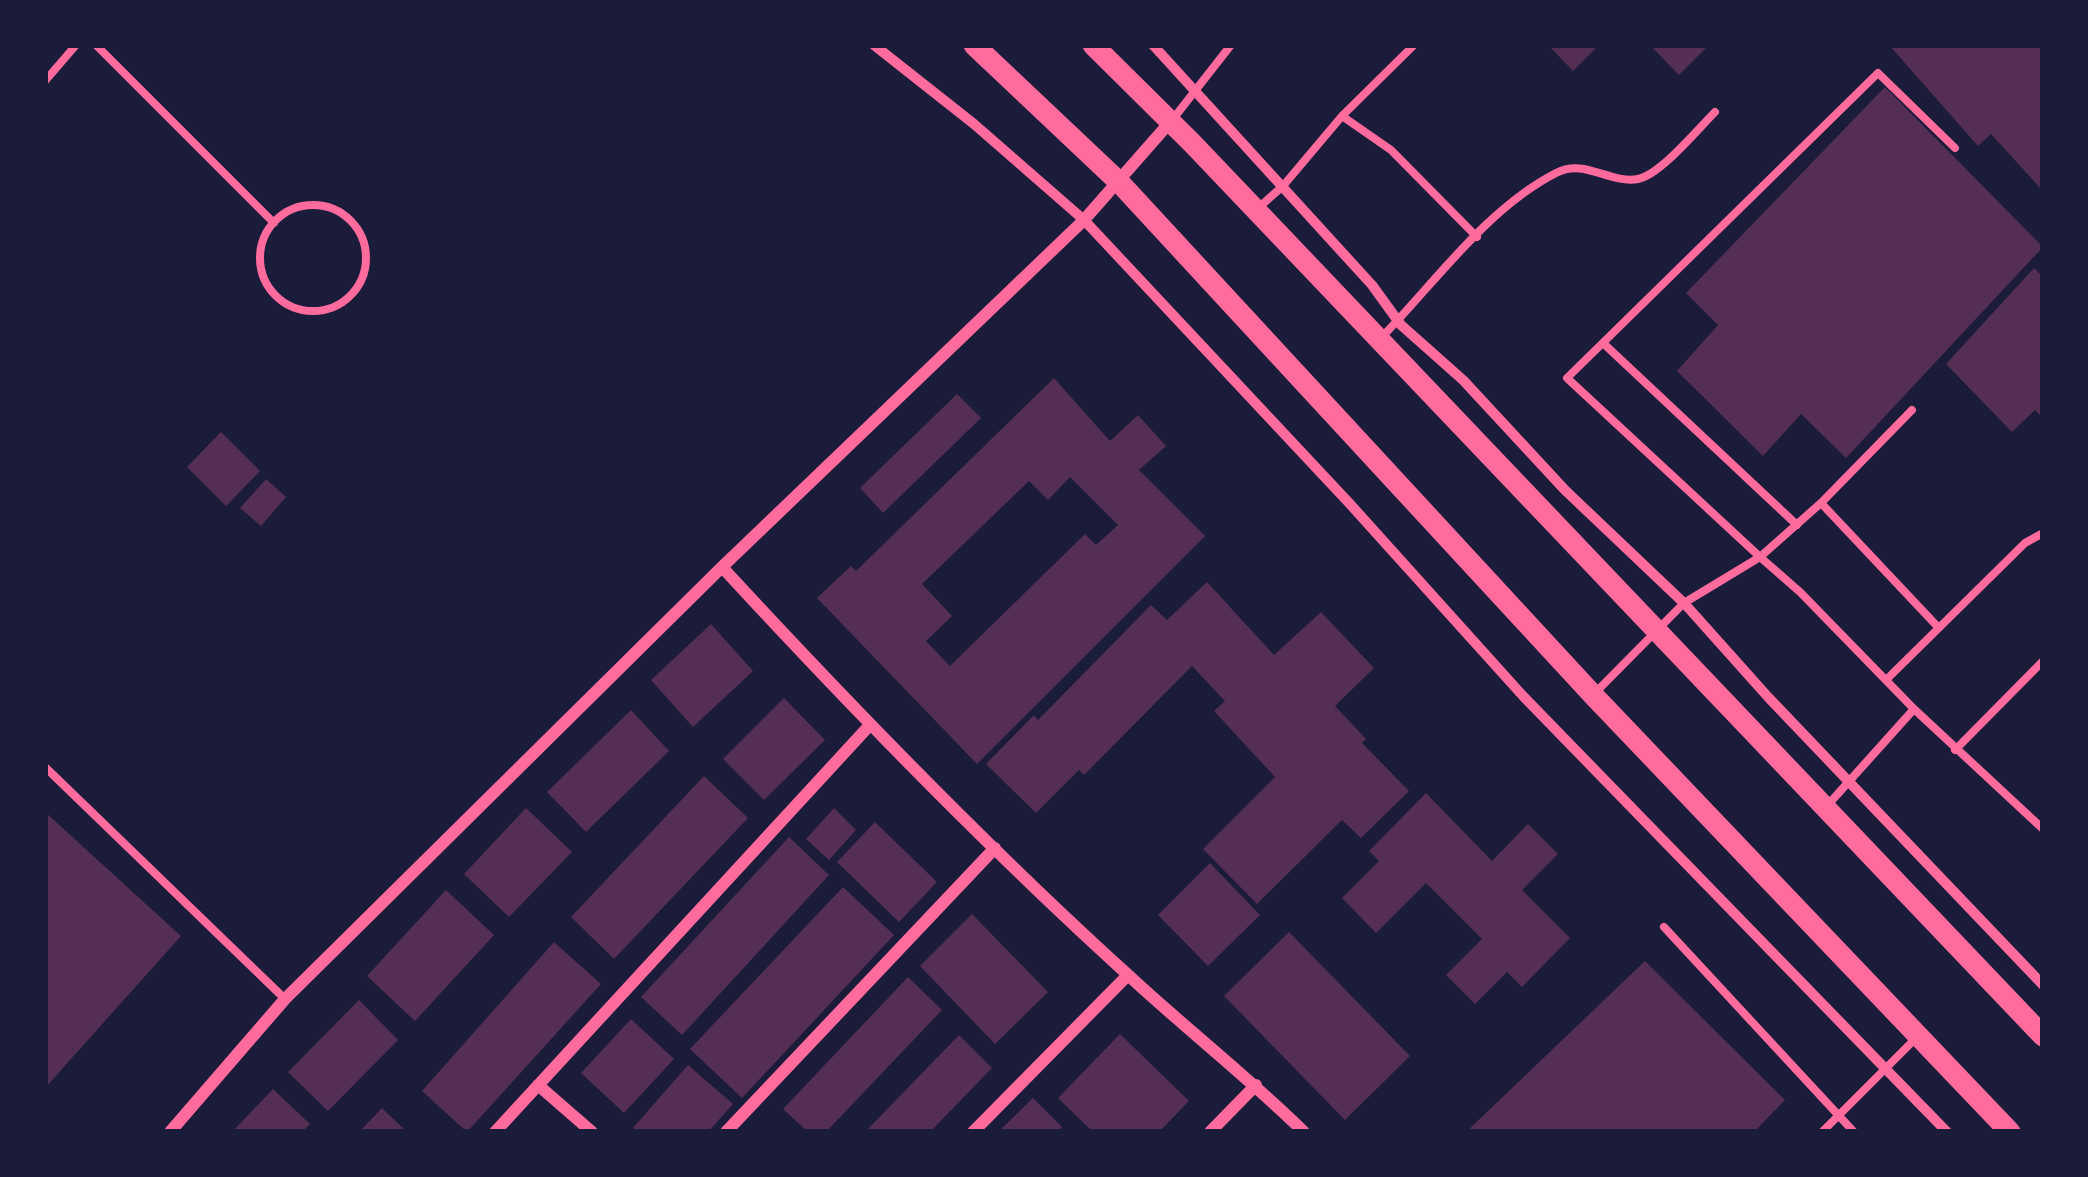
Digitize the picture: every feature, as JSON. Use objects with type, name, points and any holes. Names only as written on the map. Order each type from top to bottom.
[{"type":"main road","points":[[974,45],[1119,182],[1593,695],[2010,1132]]},
{"type":"main road","points":[[1094,45],[2043,1036]]},
{"type":"street","points":[[874,45],[1084,220],[1350,503],[1523,696],[1947,1132]]},
{"type":"street","points":[[1154,45],[1372,285],[1398,321],[1684,603],[2043,985]]},
{"type":"street","points":[[170,1132],[284,999],[722,567],[1084,220],[1171,121]]},
{"type":"street","points":[[722,567],[869,726],[1128,975],[1256,1084],[1304,1132]]},
{"type":"street","points":[[495,1132],[869,726]]},
{"type":"street","points":[[726,1132],[995,848]]},
{"type":"street","points":[[974,1132],[1128,975]]},
{"type":"street","points":[[538,1084],[592,1132]]},
{"type":"street","points":[[1210,1132],[1256,1084]]},
{"type":"lane","points":[[45,81],[76,45]]},
{"type":"lane","points":[[96,45],[274,223]]},
{"type":"lane","points":[[1171,121],[1231,45]]},
{"type":"lane","points":[[1256,210],[1414,45]]},
{"type":"lane","points":[[1955,148],[1878,74],[1567,378],[1760,556],[1955,750],[2043,830]]},
{"type":"lane","points":[[1379,340],[1508,206],[1560,170],[1590,168],[1628,179],[1651,174],[1715,112]]},
{"type":"lane","points":[[1342,116],[1391,150],[1477,237]]},
{"type":"lane","points":[[304,205],[338,210],[352,220],[361,235],[365,269],[347,299],[314,311],[282,300],[262,272],[264,237],[274,223],[304,205]]},
{"type":"lane","points":[[1603,343],[1797,525]]},
{"type":"lane","points":[[1593,695],[1684,603],[1760,556],[1797,525],[1912,410]]},
{"type":"lane","points":[[1821,503],[1937,626]]},
{"type":"lane","points":[[1886,680],[2025,543],[2043,533]]},
{"type":"lane","points":[[1955,750],[2043,661]]},
{"type":"lane","points":[[1825,808],[1914,709]]},
{"type":"lane","points":[[45,767],[284,999]]},
{"type":"lane","points":[[1664,927],[1854,1132]]},
{"type":"lane","points":[[1822,1132],[1918,1036]]},
{"type":"building","points":[[1548,45],[1599,45],[1573,71]]},
{"type":"building","points":[[1650,45],[1709,45],[1679,75]]},
{"type":"building","points":[[1889,45],[2043,45],[2043,191],[1991,134],[1978,146]]},
{"type":"building","points":[[1885,87],[2043,247],[1846,458],[1801,414],[1763,456],[1677,371],[1718,325],[1686,293]]},
{"type":"building","points":[[2034,268],[2043,277],[2043,418],[2035,410],[2012,432],[1946,364]]},
{"type":"building","points":[[1054,378],[1110,441],[1138,415],[1166,446],[1139,470],[1205,536],[977,764],[817,598],[851,566],[856,571]],"holes":[[[1070,477],[1118,525],[1096,545],[1085,534],[950,666],[926,641],[952,616],[922,584],[1029,481],[1048,500]]]},
{"type":"building","points":[[957,394],[981,418],[883,513],[860,488]]},
{"type":"building","points":[[221,432],[260,471],[226,506],[187,467]]},
{"type":"building","points":[[266,479],[286,497],[261,526],[240,508]]},
{"type":"building","points":[[1207,582],[1274,655],[1321,612],[1374,668],[1335,706],[1366,739],[1362,743],[1409,791],[1361,838],[1342,820],[1257,904],[1203,849],[1275,777],[1214,711],[1225,701],[1192,666],[1084,775],[1079,770],[1036,813],[986,764],[1034,715],[1038,720],[1151,605],[1167,620]]},
{"type":"building","points":[[711,624],[753,671],[693,727],[651,680]]},
{"type":"building","points":[[784,698],[825,740],[764,800],[723,759]]},
{"type":"building","points":[[631,710],[669,751],[586,832],[547,792]]},
{"type":"building","points":[[704,776],[748,818],[614,959],[571,917]]},
{"type":"building","points":[[1426,793],[1492,861],[1528,824],[1558,854],[1522,890],[1570,938],[1522,987],[1507,972],[1475,1004],[1446,975],[1482,939],[1426,883],[1376,933],[1342,898],[1379,861],[1369,851]]},
{"type":"building","points":[[526,808],[572,852],[509,917],[464,874]]},
{"type":"building","points":[[834,808],[856,830],[829,860],[806,839]]},
{"type":"building","points":[[45,812],[181,936],[45,1088]]},
{"type":"building","points":[[875,822],[937,882],[899,922],[837,862]]},
{"type":"building","points":[[789,837],[829,875],[682,1035],[641,997]]},
{"type":"building","points":[[1210,863],[1260,915],[1208,966],[1158,915]]},
{"type":"building","points":[[843,887],[894,935],[742,1098],[690,1049]]},
{"type":"building","points":[[446,890],[494,935],[415,1021],[367,976]]},
{"type":"building","points":[[972,914],[1048,992],[995,1044],[920,966]]},
{"type":"building","points":[[1289,932],[1410,1056],[1345,1120],[1224,996]]},
{"type":"building","points":[[554,942],[601,984],[467,1132],[422,1091]]},
{"type":"building","points":[[1645,961],[1785,1100],[1754,1132],[1466,1132]]},
{"type":"building","points":[[908,977],[942,1010],[826,1132],[808,1132],[783,1109]]},
{"type":"building","points":[[359,1000],[398,1040],[328,1111],[288,1072]]},
{"type":"building","points":[[631,1019],[674,1059],[624,1113],[581,1073]]},
{"type":"building","points":[[1120,1034],[1189,1101],[1159,1132],[1093,1132],[1058,1098]]},
{"type":"building","points":[[959,1035],[992,1068],[930,1132],[865,1132]]},
{"type":"building","points":[[688,1065],[733,1104],[708,1132],[638,1132],[633,1128]]},
{"type":"building","points":[[273,1089],[310,1124],[302,1132],[232,1132]]},
{"type":"building","points":[[1033,1098],[1062,1127],[1057,1132],[998,1132]]},
{"type":"building","points":[[382,1108],[407,1132],[359,1132]]}]
